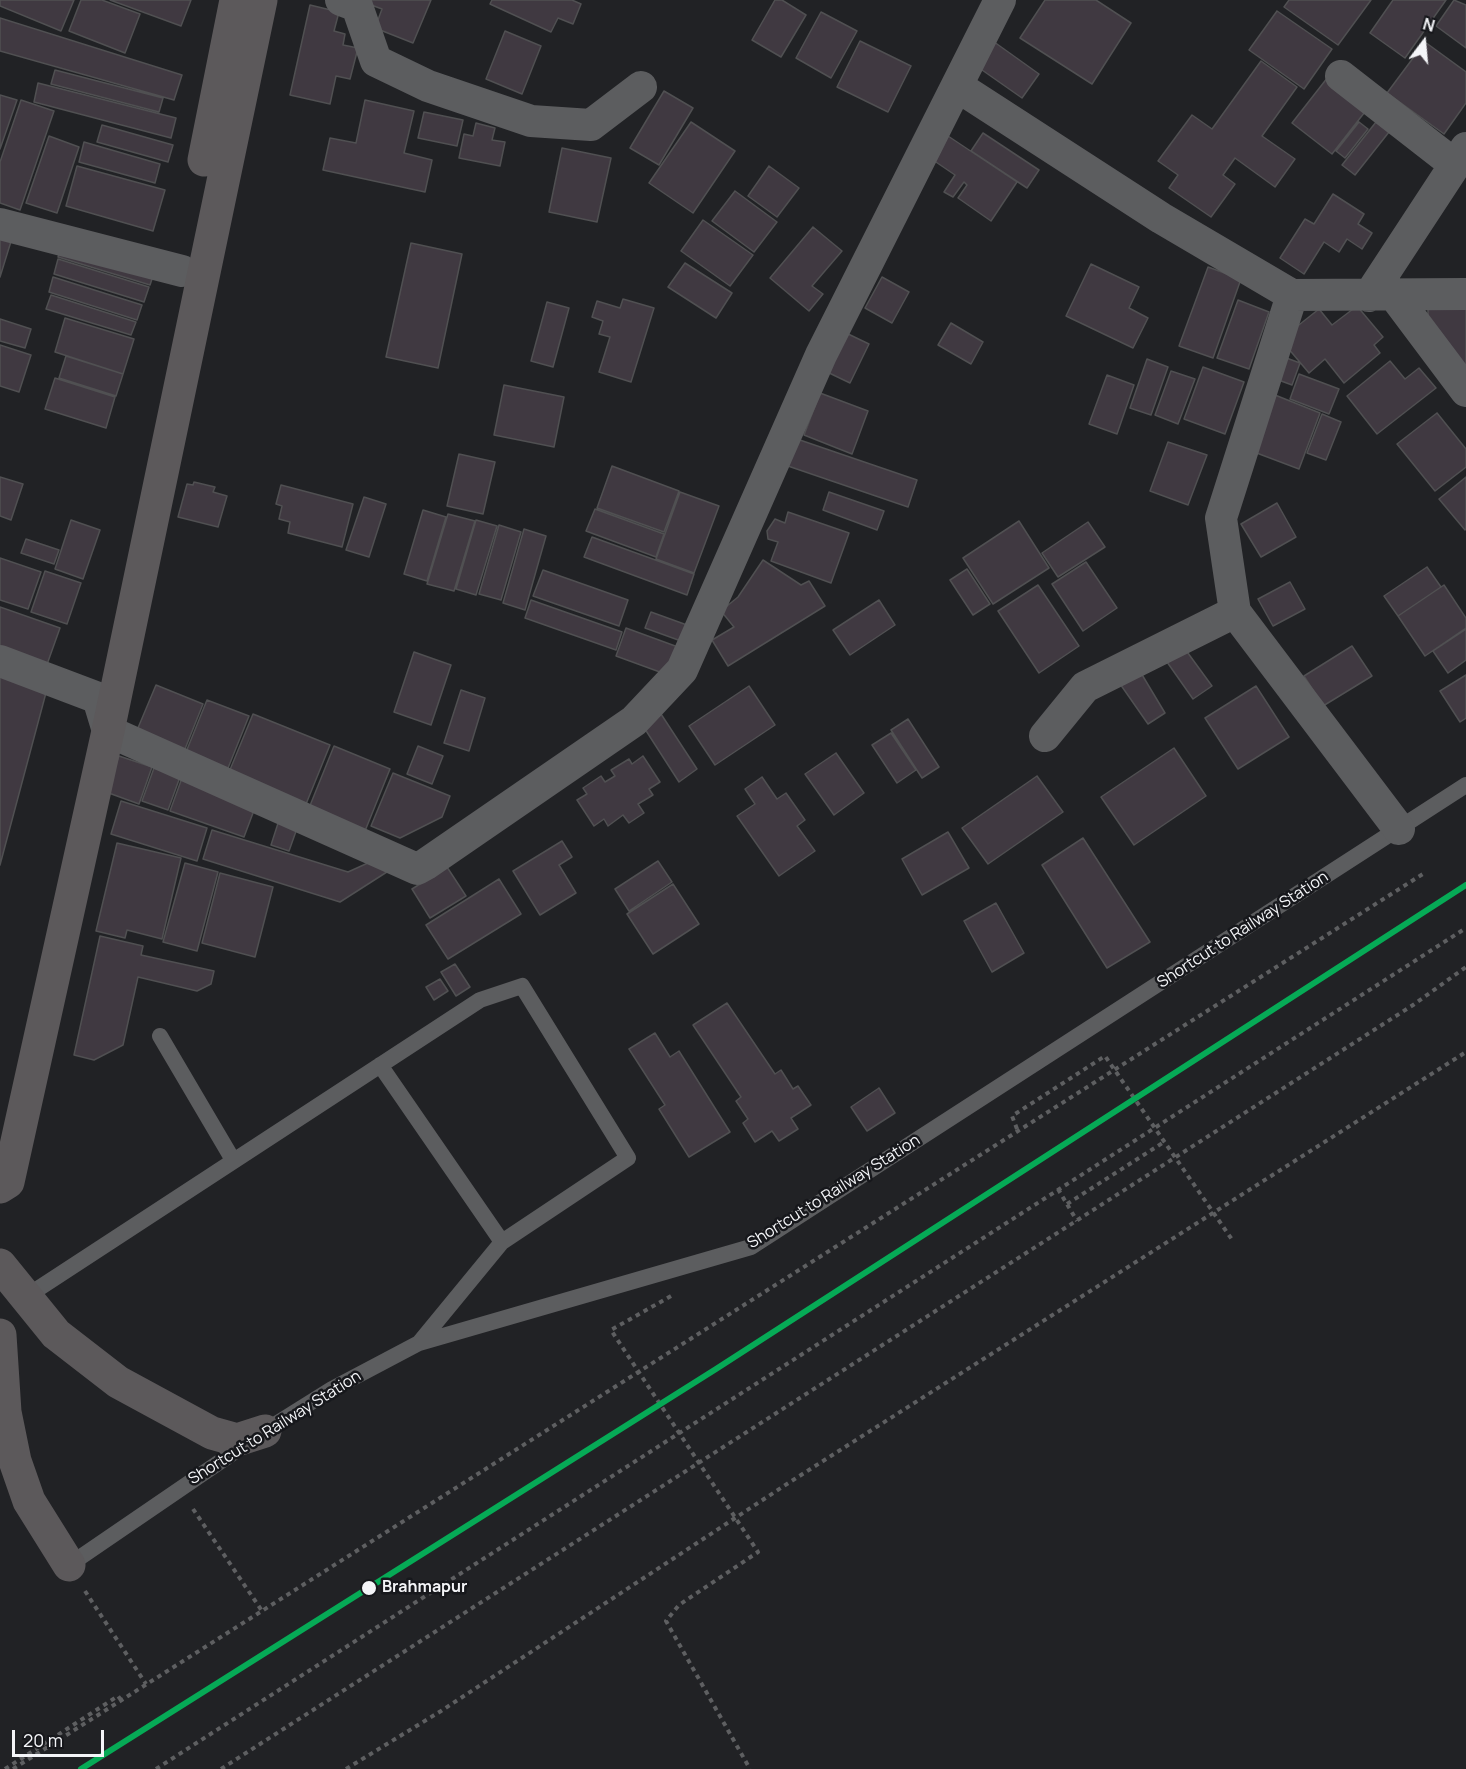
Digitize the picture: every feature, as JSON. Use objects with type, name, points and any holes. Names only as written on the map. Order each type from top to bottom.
[{"type":"street","points":[[0,1139],[98,698],[236,0]]},
{"type":"street","points":[[0,1188],[8,1182],[108,731],[261,0]]},
{"type":"street","points":[[341,0],[357,6],[376,61],[428,86],[531,122],[591,125],[641,87]]},
{"type":"street","points":[[98,698],[108,731],[417,869],[634,721],[682,670],[821,355],[1000,0]]},
{"type":"street","points":[[1341,76],[1460,156],[1382,296]]},
{"type":"street","points":[[957,86],[1161,218],[1292,295],[1466,294]]},
{"type":"street","points":[[0,224],[182,272]]},
{"type":"street","points":[[1292,295],[1221,518],[1236,612],[1399,829]]},
{"type":"street","points":[[1382,296],[1466,391]]},
{"type":"street","points":[[1045,736],[1085,687],[1236,612]]},
{"type":"street","points":[[0,661],[98,698]]},
{"type":"street","points":[[0,1265],[24,1298],[56,1334],[118,1382],[212,1433],[237,1440],[265,1431]]},
{"type":"street","points":[[0,1335],[5,1412],[15,1461],[28,1501],[69,1565]]},
{"type":"lane","name":"Shortcut to Railway Station","points":[[69,1565],[265,1431],[332,1389],[419,1343],[751,1247],[1466,785]]},
{"type":"lane","points":[[24,1298],[480,1000],[522,986],[628,1158],[502,1242],[419,1343]]},
{"type":"lane","points":[[160,1036],[233,1160]]},
{"type":"lane","points":[[380,1065],[502,1242]]},
{"type":"path","points":[[13,1769],[1017,1129],[1426,872]]},
{"type":"path","points":[[159,1768],[1466,927]]},
{"type":"path","points":[[220,1769],[1404,1011],[1466,967]]},
{"type":"path","points":[[346,1769],[441,1711],[790,1482],[1466,1052]]},
{"type":"path","points":[[1017,1129],[1012,1116],[1106,1056],[1233,1241]]},
{"type":"path","points":[[1067,1204],[1164,1142]]},
{"type":"path","points":[[1058,1189],[1077,1221]]},
{"type":"path","points":[[1126,1268],[1212,1212]]},
{"type":"path","points":[[672,1296],[612,1330],[758,1552],[679,1605],[666,1621],[750,1769]]},
{"type":"path","points":[[180,1488],[210,1537],[262,1611]]},
{"type":"path","points":[[69,1565],[146,1684]]},
{"type":"path","points":[[5,1769],[118,1696],[121,1700]]},
{"type":"building","points":[[0,0],[74,0],[61,31],[0,6]]},
{"type":"building","points":[[81,0],[102,0],[140,14],[125,53],[69,31]]},
{"type":"building","points":[[110,0],[191,0],[181,26]]},
{"type":"building","points":[[367,0],[431,0],[413,43],[375,28],[382,9],[366,3]]},
{"type":"building","points":[[492,0],[572,0],[581,4],[573,24],[558,18],[551,32],[490,4]]},
{"type":"building","points":[[775,0],[782,0],[806,15],[781,57],[752,40]]},
{"type":"building","points":[[1045,0],[1096,0],[1131,23],[1092,84],[1020,38]]},
{"type":"building","points":[[1289,0],[1371,0],[1338,45],[1284,7]]},
{"type":"building","points":[[1393,0],[1446,0],[1405,58],[1370,33]]},
{"type":"building","points":[[1454,0],[1466,5],[1466,48],[1436,26]]},
{"type":"building","points":[[310,5],[339,12],[334,31],[345,34],[343,45],[358,48],[350,79],[336,76],[330,104],[290,95]]},
{"type":"building","points":[[1277,11],[1332,49],[1304,89],[1249,50]]},
{"type":"building","points":[[821,12],[857,31],[831,78],[796,58]]},
{"type":"building","points":[[0,18],[182,75],[174,100],[0,51]]},
{"type":"building","points":[[505,31],[541,46],[522,94],[486,79]]},
{"type":"building","points":[[990,39],[1039,74],[1022,98],[972,63]]},
{"type":"building","points":[[860,41],[911,66],[888,112],[837,87]]},
{"type":"building","points":[[1425,42],[1466,72],[1466,103],[1444,134],[1387,93]]},
{"type":"building","points":[[1261,61],[1297,87],[1262,136],[1295,159],[1275,187],[1235,158],[1223,175],[1235,184],[1211,217],[1169,188],[1178,175],[1158,161],[1192,115],[1212,129]]},
{"type":"building","points":[[55,70],[163,98],[159,112],[51,84]]},
{"type":"building","points":[[1328,77],[1368,108],[1332,154],[1292,123]]},
{"type":"building","points":[[38,83],[176,118],[171,138],[34,102]]},
{"type":"building","points":[[664,91],[693,108],[659,165],[630,148]]},
{"type":"building","points":[[0,95],[17,100],[0,149]]},
{"type":"building","points":[[21,100],[54,111],[20,210],[0,203],[0,162]]},
{"type":"building","points":[[365,100],[414,111],[404,153],[432,160],[425,192],[323,170],[330,138],[356,143]]},
{"type":"building","points":[[424,112],[463,120],[457,146],[418,138]]},
{"type":"building","points":[[691,122],[735,151],[693,213],[649,183]]},
{"type":"building","points":[[1359,122],[1368,129],[1345,158],[1336,151]]},
{"type":"building","points":[[1376,122],[1389,132],[1355,175],[1342,165]]},
{"type":"building","points":[[476,123],[495,128],[492,140],[505,142],[500,166],[459,158],[464,134],[473,136]]},
{"type":"building","points":[[102,125],[173,145],[168,162],[97,142]]},
{"type":"building","points":[[983,133],[1039,170],[1027,188],[971,151]]},
{"type":"building","points":[[945,134],[1017,182],[991,221],[958,198],[967,185],[964,182],[953,197],[944,192],[955,175],[930,158]]},
{"type":"building","points":[[49,136],[79,147],[57,213],[26,203]]},
{"type":"building","points":[[84,142],[160,164],[155,183],[79,162]]},
{"type":"building","points":[[562,148],[611,158],[597,222],[549,212]]},
{"type":"building","points":[[77,166],[165,190],[153,231],[66,206]]},
{"type":"building","points":[[769,166],[799,188],[777,217],[748,196]]},
{"type":"building","points":[[735,191],[777,222],[754,252],[712,221]]},
{"type":"building","points":[[1333,194],[1364,214],[1358,224],[1372,233],[1362,249],[1347,239],[1339,252],[1324,242],[1304,274],[1280,258],[1305,219],[1314,224]]},
{"type":"building","points":[[0,216],[17,222],[0,277]]},
{"type":"building","points":[[703,220],[753,255],[730,286],[681,251]]},
{"type":"building","points":[[813,227],[842,251],[812,286],[823,294],[809,311],[770,278]]},
{"type":"building","points":[[66,232],[158,261],[150,285],[58,257]]},
{"type":"building","points":[[411,243],[462,254],[438,368],[386,357]]},
{"type":"building","points":[[58,259],[149,287],[144,302],[54,274]]},
{"type":"building","points":[[685,263],[732,293],[716,318],[668,287]]},
{"type":"building","points":[[1091,264],[1139,287],[1129,308],[1148,318],[1133,348],[1066,316]]},
{"type":"building","points":[[1208,267],[1241,279],[1213,358],[1179,346]]},
{"type":"building","points":[[53,277],[142,305],[137,320],[49,292]]},
{"type":"building","points":[[882,277],[909,292],[892,323],[865,308]]},
{"type":"building","points":[[51,295],[136,322],[131,335],[46,309]]},
{"type":"building","points":[[623,299],[654,308],[631,382],[599,372],[610,337],[599,334],[603,321],[592,317],[597,301],[620,308]]},
{"type":"building","points":[[1238,300],[1269,312],[1249,369],[1217,358]]},
{"type":"building","points":[[547,302],[569,308],[553,367],[531,361]]},
{"type":"building","points":[[1428,302],[1466,303],[1466,373],[1428,327]]},
{"type":"building","points":[[1357,306],[1383,337],[1374,345],[1380,353],[1344,383],[1325,359],[1309,373],[1287,347],[1290,332],[1319,309],[1332,325]]},
{"type":"building","points":[[65,318],[134,339],[123,374],[55,352]]},
{"type":"building","points":[[0,319],[31,329],[25,348],[0,341]]},
{"type":"building","points":[[951,323],[983,342],[971,364],[938,345]]},
{"type":"building","points":[[844,332],[869,344],[850,383],[825,371]]},
{"type":"building","points":[[0,345],[31,355],[19,392],[0,386]]},
{"type":"building","points":[[66,356],[123,374],[116,396],[59,378]]},
{"type":"building","points":[[1281,356],[1300,363],[1292,385],[1273,378]]},
{"type":"building","points":[[1147,359],[1168,367],[1151,415],[1130,408]]},
{"type":"building","points":[[1390,361],[1405,379],[1419,368],[1436,388],[1377,434],[1347,396]]},
{"type":"building","points":[[1203,367],[1244,382],[1225,434],[1184,419]]},
{"type":"building","points":[[1171,371],[1195,379],[1178,424],[1155,415]]},
{"type":"building","points":[[1299,374],[1339,389],[1329,414],[1290,399]]},
{"type":"building","points":[[1107,375],[1134,385],[1117,434],[1089,424]]},
{"type":"building","points":[[55,378],[115,397],[106,428],[45,409]]},
{"type":"building","points":[[504,385],[564,397],[554,447],[494,435]]},
{"type":"building","points":[[820,393],[868,411],[852,454],[804,435]]},
{"type":"building","points":[[1275,395],[1320,413],[1299,469],[1254,452]]},
{"type":"building","points":[[1437,413],[1466,449],[1466,467],[1435,491],[1397,444]]},
{"type":"building","points":[[1322,414],[1341,422],[1326,460],[1307,453]]},
{"type":"building","points":[[794,438],[917,480],[908,507],[785,465]]},
{"type":"building","points":[[1168,442],[1207,455],[1188,505],[1150,491]]},
{"type":"building","points":[[459,454],[495,462],[483,514],[447,506]]},
{"type":"building","points":[[612,466],[679,491],[664,532],[597,508]]},
{"type":"building","points":[[0,477],[23,484],[11,520],[0,516]]},
{"type":"building","points":[[1466,477],[1466,529],[1465,530],[1439,499]]},
{"type":"building","points":[[194,482],[215,487],[213,492],[227,496],[218,527],[178,517],[187,484],[193,485]]},
{"type":"building","points":[[281,485],[353,504],[342,547],[288,533],[290,522],[279,519],[282,506],[276,504]]},
{"type":"building","points":[[680,492],[719,506],[694,573],[656,559]]},
{"type":"building","points":[[829,492],[884,511],[877,530],[823,510]]},
{"type":"building","points":[[364,497],[386,504],[369,557],[346,550]]},
{"type":"building","points":[[1277,503],[1296,537],[1261,557],[1241,524]]},
{"type":"building","points":[[595,509],[664,534],[656,557],[586,531]]},
{"type":"building","points":[[423,510],[446,517],[427,581],[404,574]]},
{"type":"building","points":[[788,512],[849,533],[831,583],[771,561],[778,542],[768,539],[767,531],[775,519],[785,523]]},
{"type":"building","points":[[448,514],[475,521],[454,591],[427,584]]},
{"type":"building","points":[[71,520],[100,530],[83,579],[55,569]]},
{"type":"building","points":[[476,520],[497,526],[476,595],[456,589]]},
{"type":"building","points":[[1019,521],[1049,568],[993,604],[963,558]]},
{"type":"building","points":[[1088,522],[1105,547],[1058,577],[1042,553]]},
{"type":"building","points":[[499,525],[521,532],[501,600],[479,594]]},
{"type":"building","points":[[524,529],[546,536],[525,610],[503,603]]},
{"type":"building","points":[[592,537],[694,574],[687,595],[584,557]]},
{"type":"building","points":[[26,539],[59,550],[54,564],[21,553]]},
{"type":"building","points":[[0,558],[41,572],[28,609],[0,600]]},
{"type":"building","points":[[763,560],[801,585],[809,581],[825,606],[728,666],[712,640],[734,627],[721,611],[738,597]]},
{"type":"building","points":[[1086,562],[1117,608],[1083,631],[1052,584]]},
{"type":"building","points":[[1427,567],[1441,587],[1398,616],[1384,596]]},
{"type":"building","points":[[967,569],[990,604],[973,615],[950,580]]},
{"type":"building","points":[[543,570],[628,600],[619,626],[533,596]]},
{"type":"building","points":[[45,571],[81,583],[67,624],[31,612]]},
{"type":"building","points":[[1290,582],[1305,609],[1273,626],[1258,599]]},
{"type":"building","points":[[1038,585],[1079,646],[1039,673],[998,611]]},
{"type":"building","points":[[1444,585],[1466,618],[1466,628],[1425,656],[1398,616]]},
{"type":"building","points":[[531,600],[622,632],[616,650],[525,618]]},
{"type":"building","points":[[879,600],[895,625],[850,655],[833,630]]},
{"type":"building","points":[[0,607],[60,628],[45,670],[0,654]]},
{"type":"building","points":[[651,612],[687,625],[681,641],[645,628]]},
{"type":"building","points":[[626,628],[678,647],[668,675],[616,656]]},
{"type":"building","points":[[1466,629],[1466,660],[1448,673],[1433,651]]},
{"type":"building","points":[[1352,646],[1372,676],[1323,706],[1304,676]]},
{"type":"building","points":[[1185,649],[1212,686],[1193,699],[1167,662]]},
{"type":"building","points":[[414,652],[451,665],[431,725],[394,712]]},
{"type":"building","points":[[1138,668],[1165,713],[1148,724],[1118,681]]},
{"type":"building","points":[[1466,675],[1466,718],[1460,722],[1440,691]]},
{"type":"building","points":[[0,676],[47,689],[0,865]]},
{"type":"building","points":[[156,685],[203,704],[183,754],[135,735]]},
{"type":"building","points":[[749,686],[775,725],[715,765],[689,726]]},
{"type":"building","points":[[1256,686],[1289,737],[1238,769],[1205,718]]},
{"type":"building","points":[[461,690],[485,698],[469,751],[444,743]]},
{"type":"building","points":[[207,700],[249,716],[226,773],[184,757]]},
{"type":"building","points":[[253,714],[330,745],[304,809],[227,777]]},
{"type":"building","points":[[661,714],[697,769],[679,782],[643,726]]},
{"type":"building","points":[[908,719],[939,767],[922,778],[891,730]]},
{"type":"building","points":[[891,733],[916,770],[897,783],[872,745]]},
{"type":"building","points":[[334,746],[390,769],[365,831],[309,808]]},
{"type":"building","points":[[418,746],[443,756],[432,784],[407,774]]},
{"type":"building","points":[[1174,748],[1206,796],[1134,845],[1101,797]]},
{"type":"building","points":[[836,753],[864,793],[834,815],[805,774]]},
{"type":"building","points":[[119,756],[152,767],[139,804],[106,792]]},
{"type":"building","points":[[643,756],[660,782],[649,789],[653,795],[638,804],[644,813],[629,823],[623,815],[608,826],[604,819],[594,826],[577,800],[587,794],[583,788],[601,776],[605,782],[615,776],[611,770],[629,759],[632,764]]},
{"type":"building","points":[[154,768],[180,777],[168,810],[142,801]]},
{"type":"building","points":[[393,773],[450,796],[442,817],[400,838],[371,826]]},
{"type":"building","points":[[1037,776],[1063,812],[988,864],[962,828]]},
{"type":"building","points":[[762,777],[777,799],[786,793],[805,820],[797,826],[815,851],[779,876],[737,816],[755,804],[745,789]]},
{"type":"building","points":[[182,778],[256,805],[244,837],[170,811]]},
{"type":"building","points":[[121,801],[207,828],[197,861],[111,834]]},
{"type":"building","points":[[281,814],[300,820],[289,851],[271,845]]},
{"type":"building","points":[[212,830],[348,872],[379,858],[390,870],[340,902],[203,859]]},
{"type":"building","points":[[948,832],[969,868],[922,895],[902,859]]},
{"type":"building","points":[[1083,838],[1150,942],[1107,968],[1042,865]]},
{"type":"building","points":[[562,841],[572,857],[559,865],[576,893],[540,915],[513,871]]},
{"type":"building","points":[[117,843],[181,858],[162,939],[127,930],[125,938],[96,931]]},
{"type":"building","points":[[658,861],[672,882],[629,911],[615,889]]},
{"type":"building","points":[[185,863],[218,872],[197,951],[163,942]]},
{"type":"building","points":[[447,867],[466,896],[430,918],[412,889]]},
{"type":"building","points":[[220,873],[273,887],[255,957],[202,943]]},
{"type":"building","points":[[499,879],[521,914],[448,959],[426,925]]},
{"type":"building","points":[[673,884],[699,924],[653,954],[627,914]]},
{"type":"building","points":[[996,903],[1024,953],[992,972],[964,921]]},
{"type":"building","points":[[100,936],[143,946],[141,955],[214,971],[211,984],[197,991],[138,977],[123,1045],[94,1060],[74,1055]]},
{"type":"building","points":[[455,964],[470,987],[456,996],[441,972]]},
{"type":"building","points":[[440,979],[448,991],[434,1000],[426,987]]},
{"type":"building","points":[[727,1003],[775,1074],[781,1070],[793,1089],[798,1086],[811,1105],[791,1118],[798,1129],[779,1141],[772,1131],[755,1142],[743,1123],[748,1119],[736,1101],[741,1097],[693,1025]]},
{"type":"building","points":[[655,1033],[670,1057],[679,1051],[730,1132],[689,1157],[659,1109],[665,1105],[629,1049]]},
{"type":"building","points":[[879,1088],[895,1113],[867,1131],[851,1107]]},
{"type":"transit line","points":[[81,1769],[716,1369],[1466,885]]},
{"type":"place","name":"Brahmapur","points":[[369,1588]]}]
